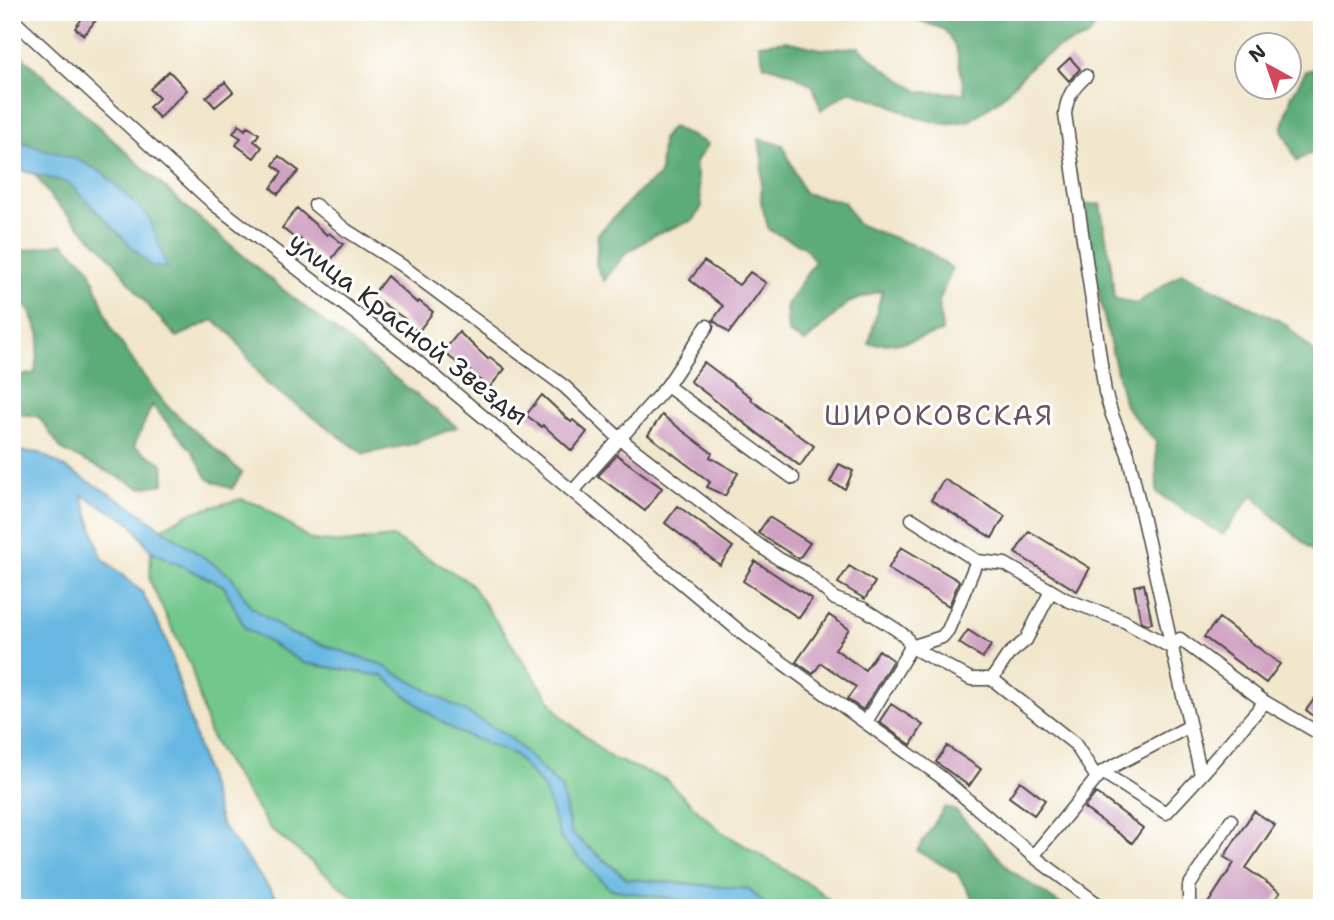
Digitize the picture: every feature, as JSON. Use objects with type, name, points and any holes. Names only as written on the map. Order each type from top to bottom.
[{"type":"street","name":"улица Красной Звезды","points":[[12,19],[214,204],[413,358],[744,635],[941,777],[1033,856],[1103,908]]},
{"type":"street","points":[[1086,76],[1072,89],[1066,100],[1065,114],[1105,392],[1128,454],[1201,775]]},
{"type":"street","name":"улица Красной Звезды","points":[[315,205],[346,230],[401,265],[565,387],[619,438],[738,531],[779,559],[806,573],[835,599],[864,610],[906,637],[911,647],[971,679],[992,679]]},
{"type":"street","points":[[574,490],[667,386],[707,326]]},
{"type":"street","points":[[667,386],[793,478]]},
{"type":"street","points":[[912,519],[977,561],[1005,564],[1051,591],[1124,621],[1172,648]]},
{"type":"street","points":[[866,722],[911,647],[929,643],[942,637],[948,630],[977,561]]},
{"type":"street","points":[[1051,591],[1026,640],[1008,655],[992,679],[1075,744],[1099,775],[1166,813],[1265,702]]},
{"type":"street","points":[[1172,648],[1180,639],[1265,702],[1322,735]]},
{"type":"street","points":[[1033,856],[1099,775],[1189,726]]},
{"type":"street","points":[[1189,908],[1189,886],[1231,820]]},
{"type":"green space","points":[[903,12],[1081,12],[1102,17],[1088,37],[1058,48],[1033,64],[1000,99],[969,121],[944,124],[915,117],[889,104],[850,91],[821,110],[813,86],[789,72],[764,65],[759,44],[786,41],[821,49],[859,47],[882,67],[920,92],[965,93],[956,47],[944,29],[907,17]]},
{"type":"green space","points":[[12,47],[178,200],[276,284],[457,427],[412,444],[364,454],[266,383],[232,335],[213,320],[177,337],[149,307],[107,253],[53,200],[34,173],[69,183],[151,266],[38,147],[12,139]]},
{"type":"green space","points":[[1322,67],[1322,142],[1319,148],[1297,161],[1282,130],[1290,102],[1302,102],[1302,78],[1306,71]]},
{"type":"green space","points":[[672,127],[708,144],[695,163],[702,206],[694,220],[656,234],[625,254],[604,281],[596,265],[598,234],[637,193],[660,175],[662,139]]},
{"type":"green space","points":[[759,139],[783,145],[804,193],[844,202],[857,224],[926,250],[952,269],[939,301],[942,332],[902,343],[869,344],[882,290],[848,303],[805,342],[788,333],[786,306],[815,261],[803,246],[769,230],[761,202],[762,158]]},
{"type":"green space","points":[[1100,204],[1114,298],[1136,304],[1182,273],[1284,323],[1322,360],[1322,558],[1274,517],[1253,494],[1223,535],[1157,493],[1156,442],[1125,406],[1078,206]]},
{"type":"green space","points":[[63,243],[89,267],[111,328],[167,406],[242,473],[232,489],[208,479],[193,452],[152,405],[134,446],[163,464],[164,484],[141,488],[62,450],[39,417],[16,413],[12,417],[12,377],[35,373],[40,335],[28,307],[12,305],[12,250],[22,251]]},
{"type":"green space","points":[[241,499],[262,506],[311,540],[343,543],[392,537],[469,582],[561,716],[611,758],[665,779],[720,831],[814,887],[838,908],[769,908],[749,889],[628,879],[571,833],[561,788],[510,737],[380,664],[291,634],[250,606],[232,577],[161,529],[190,513]]},
{"type":"green space","points":[[151,551],[224,586],[245,628],[304,663],[383,676],[426,711],[458,732],[514,754],[544,788],[561,839],[610,889],[729,908],[367,908],[270,828],[210,735],[190,663],[150,581]]},
{"type":"green space","points":[[945,807],[956,811],[1009,869],[1066,908],[978,908],[957,873],[917,851]]},
{"type":"water","points":[[12,139],[78,160],[103,173],[149,217],[167,268],[151,266],[69,183],[12,168]]},
{"type":"water","points":[[12,451],[40,453],[127,504],[232,577],[250,606],[291,634],[380,664],[510,737],[561,788],[571,833],[627,879],[749,889],[769,908],[729,908],[610,889],[561,839],[544,788],[514,754],[458,732],[426,711],[383,676],[304,663],[245,628],[224,586],[151,551],[130,522],[82,495],[102,558],[142,592],[166,639],[221,824],[284,908],[12,908]]},
{"type":"building","points":[[87,12],[102,12],[84,35],[75,28]]},
{"type":"building","points":[[1070,58],[1080,69],[1069,81],[1058,69]]},
{"type":"building","points":[[169,71],[187,90],[159,118],[149,107],[159,98],[150,89]]},
{"type":"building","points":[[225,82],[233,92],[215,107],[206,97]]},
{"type":"building","points":[[239,125],[245,130],[248,126],[259,134],[254,141],[262,147],[254,158],[236,145],[241,138],[233,133]]},
{"type":"building","points":[[279,156],[299,171],[278,194],[271,188],[282,172],[273,165]]},
{"type":"building","points":[[297,208],[327,235],[329,233],[343,244],[328,264],[299,238],[297,240],[282,228]]},
{"type":"building","points":[[704,261],[739,285],[750,272],[766,283],[729,333],[713,320],[723,306],[690,280]]},
{"type":"building","points":[[387,276],[417,303],[419,301],[433,312],[418,332],[403,320],[405,319],[372,296]]},
{"type":"building","points":[[459,332],[488,359],[490,357],[505,369],[489,388],[460,362],[459,364],[443,352]]},
{"type":"building","points":[[704,362],[814,446],[800,466],[690,381]]},
{"type":"building","points":[[542,395],[571,422],[573,420],[587,432],[572,451],[543,425],[542,427],[526,415]]},
{"type":"building","points":[[662,415],[712,453],[710,457],[738,473],[725,496],[707,487],[710,482],[648,435]]},
{"type":"building","points":[[617,455],[662,488],[645,511],[598,476]]},
{"type":"building","points":[[839,464],[853,471],[845,489],[830,482]]},
{"type":"building","points":[[944,479],[1005,516],[992,538],[931,500]]},
{"type":"building","points":[[678,506],[733,547],[720,565],[665,523]]},
{"type":"building","points":[[769,517],[810,543],[799,559],[758,533]]},
{"type":"building","points":[[1029,531],[1090,568],[1077,591],[1015,553]]},
{"type":"building","points":[[901,547],[959,581],[949,606],[888,569]]},
{"type":"building","points":[[755,561],[812,599],[799,618],[743,581]]},
{"type":"building","points":[[849,566],[875,582],[865,599],[838,583]]},
{"type":"building","points":[[1144,584],[1152,623],[1147,624],[1141,621],[1134,586]]},
{"type":"building","points":[[829,615],[849,629],[835,649],[865,670],[879,650],[893,660],[863,710],[847,699],[856,687],[821,663],[813,674],[796,662]]},
{"type":"building","points":[[1219,618],[1280,664],[1266,683],[1204,637]]},
{"type":"building","points":[[968,630],[991,645],[983,658],[959,643]]},
{"type":"building","points":[[1322,689],[1322,722],[1306,710]]},
{"type":"building","points":[[891,704],[923,725],[911,745],[879,722]]},
{"type":"building","points":[[947,746],[981,769],[969,786],[936,762]]},
{"type":"building","points":[[1020,781],[1045,800],[1034,815],[1009,797]]},
{"type":"building","points":[[1096,793],[1143,828],[1132,843],[1084,808]]},
{"type":"building","points":[[1254,811],[1275,825],[1246,868],[1280,892],[1269,908],[1205,908],[1234,863],[1224,857]]},
{"type":"district","name":"ШИРОКОВСКАЯ","points":[[939,415]]}]
